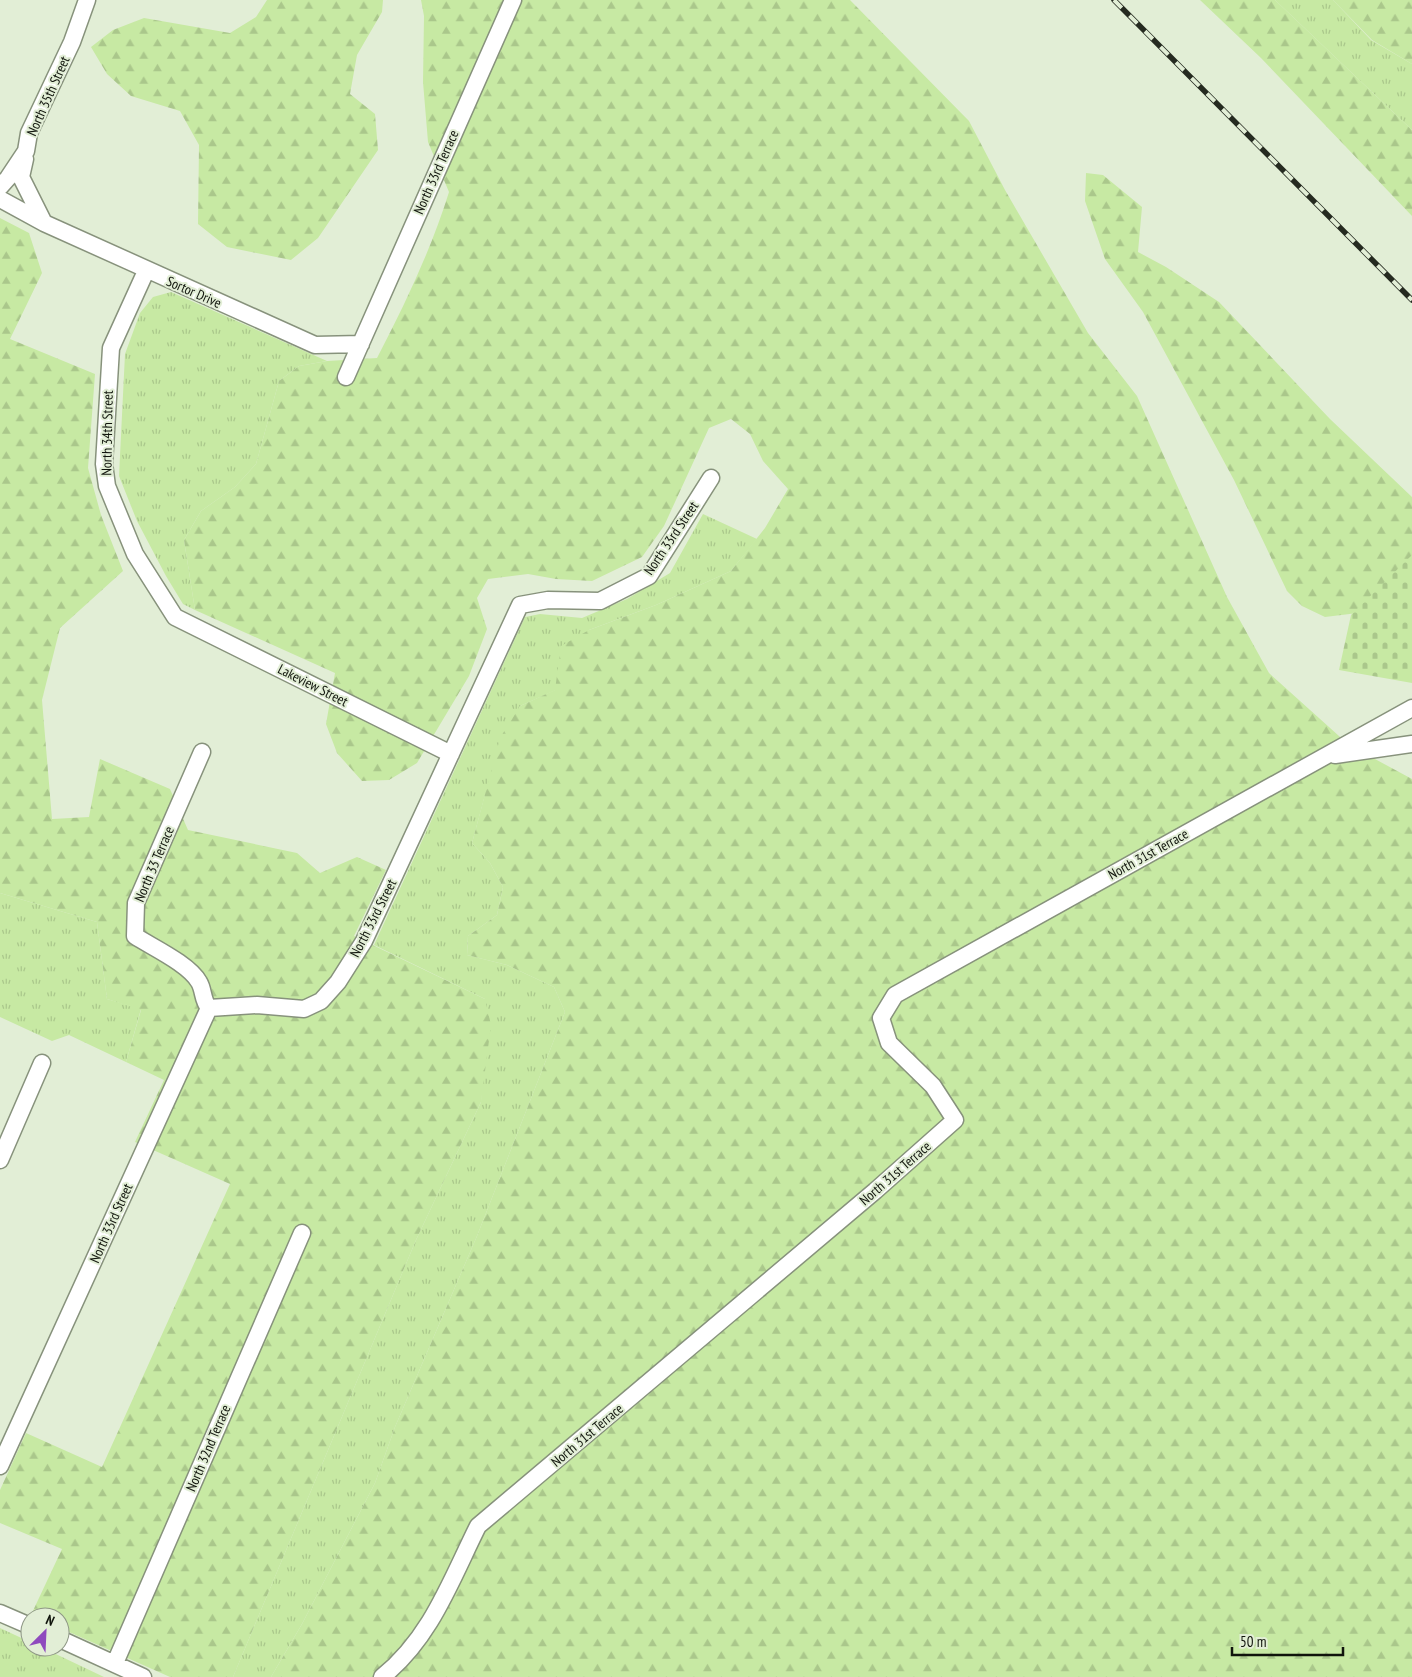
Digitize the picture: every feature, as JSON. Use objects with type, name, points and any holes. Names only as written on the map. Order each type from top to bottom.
[{"type":"street","name":"North 35th Street","points":[[0,187],[26,151],[30,133],[72,42],[88,0]]},
{"type":"street","name":"North 33rd Terrace","points":[[361,344],[388,278],[513,0]]},
{"type":"street","points":[[26,151],[21,176],[44,223]]},
{"type":"street","name":"Sortor Drive","points":[[0,199],[44,223],[146,271],[315,345],[361,344]]},
{"type":"street","name":"North 34th Street","points":[[146,271],[110,348],[104,464],[107,486],[135,554],[175,617]]},
{"type":"street","points":[[346,377],[361,344]]},
{"type":"street","name":"North 33rd Street","points":[[0,1466],[209,1008],[257,1004],[304,1009],[320,1001],[338,982],[364,942],[520,605],[548,600],[600,601],[649,576],[711,478]]},
{"type":"street","name":"Lakeview Street","points":[[175,617],[450,754]]},
{"type":"street","name":"North 31st Terrace","points":[[382,1677],[410,1650],[431,1622],[456,1575],[478,1526],[875,1191],[955,1120],[933,1086],[889,1043],[881,1018],[895,995],[1412,708]]},
{"type":"street","name":"North 31st Terrace","points":[[1325,756],[1412,744]]},
{"type":"street","name":"North 33 Terrace","points":[[202,752],[136,903],[134,936],[187,969],[199,982],[205,1004],[209,1008]]},
{"type":"street","points":[[0,1160],[42,1063]]},
{"type":"street","name":"North 32nd Terrace","points":[[115,1663],[302,1233]]},
{"type":"street","points":[[0,1613],[20,1622]]},
{"type":"street","points":[[70,1643],[142,1677]]},
{"type":"green space","points":[[267,0],[383,0],[382,12],[357,55],[350,94],[375,114],[378,150],[318,238],[291,260],[227,247],[198,224],[199,145],[180,111],[131,96],[107,74],[91,47],[113,30],[144,18],[230,33],[256,17]]},
{"type":"green space","points":[[421,0],[850,0],[969,121],[1005,190],[1088,333],[1137,396],[1227,597],[1269,673],[1349,745],[1412,779],[1412,1677],[271,1677],[302,1624],[375,1483],[395,1427],[477,1236],[565,1012],[554,987],[507,965],[467,955],[468,936],[497,915],[503,887],[490,863],[472,843],[500,738],[520,706],[555,690],[561,646],[589,630],[656,605],[731,571],[765,528],[788,489],[763,461],[750,434],[731,419],[709,428],[664,526],[642,557],[592,581],[556,579],[528,574],[488,579],[477,598],[487,629],[469,676],[417,763],[389,780],[362,781],[337,753],[326,724],[335,673],[195,610],[184,540],[201,511],[235,487],[256,464],[279,381],[299,366],[327,361],[377,358],[426,256],[434,235],[449,192],[428,142],[423,82],[424,16]]},
{"type":"green space","points":[[1200,0],[1275,0],[1412,130],[1412,216],[1261,58]]},
{"type":"green space","points":[[1275,0],[1333,0],[1371,40],[1412,64],[1412,130]]},
{"type":"green space","points":[[1333,0],[1412,0],[1412,64],[1372,40]]},
{"type":"green space","points":[[1086,173],[1103,175],[1142,207],[1138,252],[1166,267],[1219,302],[1330,419],[1412,497],[1412,563],[1366,612],[1325,617],[1302,606],[1287,591],[1234,480],[1143,312],[1105,259],[1085,201]]},
{"type":"green space","points":[[0,218],[29,233],[42,273],[10,339],[95,374],[88,468],[101,515],[123,571],[60,628],[42,700],[52,819],[89,817],[100,759],[170,789],[188,830],[297,853],[320,873],[357,857],[386,870],[354,936],[485,999],[491,1025],[481,1102],[416,1240],[233,1677],[170,1677],[70,1632],[70,1607],[35,1607],[62,1549],[0,1523],[0,1490],[26,1433],[102,1467],[230,1184],[135,1142],[164,1080],[126,1062],[141,1010],[107,999],[97,922],[0,893]]},
{"type":"green space","points":[[171,292],[327,361],[299,366],[279,381],[256,464],[235,487],[201,511],[184,540],[195,610],[183,604],[166,576],[137,521],[119,476],[125,354],[140,313],[153,297]]},
{"type":"green space","points":[[703,514],[757,539],[731,571],[656,605],[589,630],[556,690],[520,706],[485,795],[472,843],[490,863],[503,887],[497,915],[468,936],[467,955],[507,965],[554,987],[565,1012],[477,1236],[395,1427],[375,1483],[302,1624],[271,1677],[233,1677],[416,1240],[481,1102],[485,999],[374,945],[525,617],[540,614],[582,618],[627,599],[670,573]]},
{"type":"green space","points":[[1412,555],[1412,683],[1339,670],[1351,615]]},
{"type":"green space","points":[[0,893],[97,922],[107,999],[141,1009],[126,1062],[69,1035],[52,1041],[0,1017]]},
{"type":"green space","points":[[0,1628],[20,1637],[20,1657],[62,1657],[104,1677],[0,1677]]},
{"type":"railway","points":[[1114,0],[1412,300]]}]
